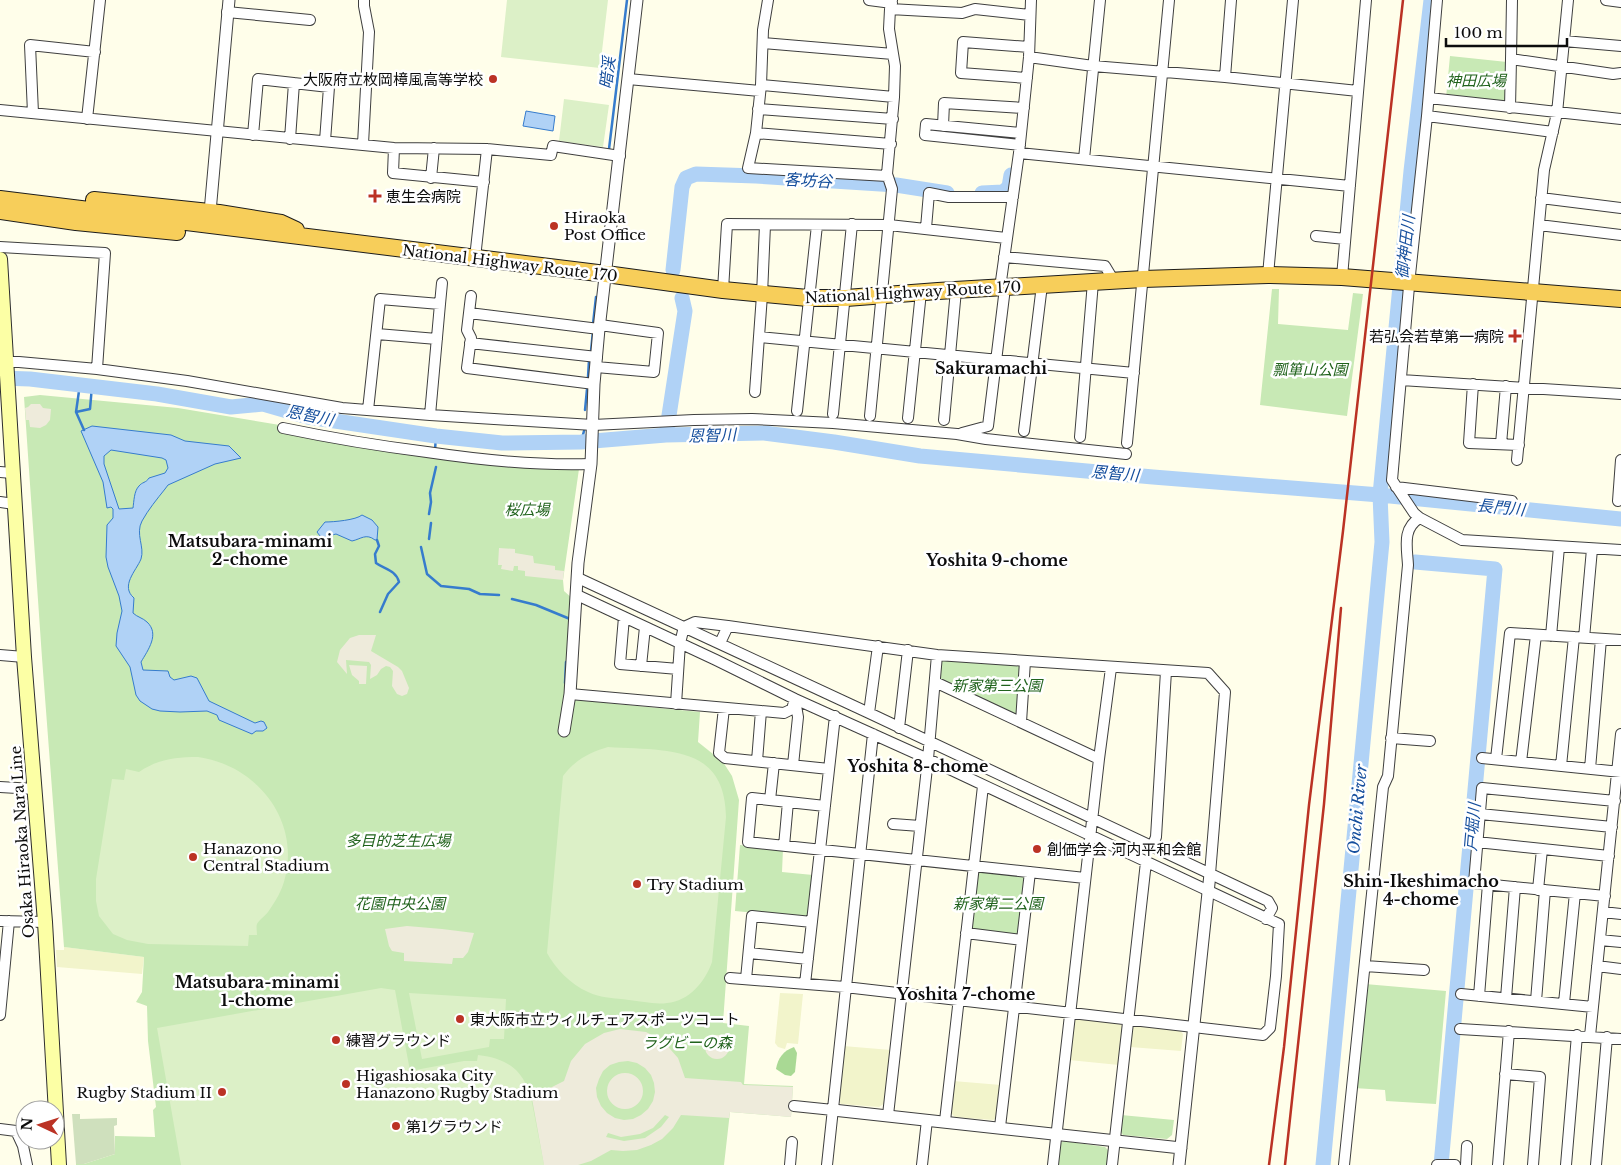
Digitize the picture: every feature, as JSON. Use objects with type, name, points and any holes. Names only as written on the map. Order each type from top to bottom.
[{"type":"highway","points":[[0,189],[210,212],[281,223],[316,239]]},
{"type":"highway","name":"National Highway Route 170","points":[[0,199],[762,295],[808,298],[846,298],[1143,279],[1268,275],[1404,282],[1621,299]]},
{"type":"highway","points":[[0,211],[76,222],[280,242],[316,239]]},
{"type":"main road","name":"Osaka Hiraoka Nara Line","points":[[0,259],[6,473],[14,504],[45,922],[55,1100]]},
{"type":"main road","name":"Osaka Hiraoka Nara Line","points":[[58,1150],[59,1165]]},
{"type":"street","points":[[87,118],[100,0]]},
{"type":"street","points":[[210,212],[228,0]]},
{"type":"street","points":[[363,144],[369,32],[364,0]]},
{"type":"street","points":[[564,731],[570,694],[578,563],[591,462],[596,362],[637,0]]},
{"type":"street","points":[[768,0],[763,30],[761,88],[756,133],[748,168],[887,176]]},
{"type":"street","points":[[869,0],[962,13],[974,9],[1030,14]]},
{"type":"street","points":[[957,434],[988,426],[997,360],[1006,238],[1020,149],[1029,52],[1031,0]]},
{"type":"street","points":[[1084,159],[1100,0]]},
{"type":"street","points":[[1127,443],[1169,0]]},
{"type":"street","points":[[1225,76],[1232,0]]},
{"type":"street","points":[[1268,275],[1293,0]]},
{"type":"street","points":[[1342,278],[1366,0]]},
{"type":"street","points":[[1437,0],[1427,116],[1404,282],[1401,380],[1392,480],[1417,516],[1462,540],[1621,550]]},
{"type":"street","points":[[1510,108],[1512,0]]},
{"type":"street","points":[[1517,460],[1544,170],[1557,113],[1568,0]]},
{"type":"street","points":[[1606,0],[1621,2]]},
{"type":"street","points":[[870,416],[892,189],[887,176],[894,97],[894,66],[890,29],[891,4]]},
{"type":"street","points":[[227,12],[310,20]]},
{"type":"street","points":[[1564,41],[1621,46]]},
{"type":"street","points":[[1027,78],[961,73],[963,42],[1029,52],[1093,66],[1225,76],[1358,91]]},
{"type":"street","points":[[763,43],[893,54]]},
{"type":"street","points":[[32,113],[30,45],[95,52]]},
{"type":"street","points":[[1511,60],[1613,74],[1621,73]]},
{"type":"street","points":[[253,135],[258,79],[330,86],[325,141]]},
{"type":"street","points":[[628,79],[894,97]]},
{"type":"street","points":[[290,139],[294,83]]},
{"type":"street","points":[[1429,98],[1621,119]]},
{"type":"street","points":[[943,126],[944,103],[1024,108]]},
{"type":"street","points":[[758,109],[893,119]]},
{"type":"street","points":[[0,110],[394,148],[487,149],[551,155],[553,146],[620,156]]},
{"type":"street","points":[[1427,116],[1553,132]]},
{"type":"street","points":[[1021,133],[926,124],[925,135],[1084,159],[1350,186]]},
{"type":"street","points":[[756,133],[891,144]]},
{"type":"street","points":[[394,148],[393,173],[484,182]]},
{"type":"street","points":[[431,178],[434,148]]},
{"type":"street","points":[[475,258],[487,149]]},
{"type":"street","points":[[926,228],[929,193],[949,197],[1013,196]]},
{"type":"street","points":[[1541,198],[1621,208]]},
{"type":"street","points":[[724,290],[727,224],[889,225],[1006,238]]},
{"type":"street","points":[[834,414],[852,224]]},
{"type":"street","points":[[755,392],[765,225]]},
{"type":"street","points":[[797,412],[816,225]]},
{"type":"street","points":[[1539,225],[1621,235]]},
{"type":"street","points":[[1316,236],[1346,239]]},
{"type":"street","points":[[0,246],[105,253],[96,369]]},
{"type":"street","points":[[1004,257],[1106,266],[1114,281]]},
{"type":"street","points":[[1080,437],[1092,282]]},
{"type":"street","points":[[430,415],[442,283]]},
{"type":"street","points":[[1024,431],[1042,285]]},
{"type":"street","points":[[944,420],[956,290]]},
{"type":"street","points":[[908,418],[920,292]]},
{"type":"street","points":[[471,296],[467,330],[470,338],[467,368],[594,384]]},
{"type":"street","points":[[368,410],[380,299],[440,304]]},
{"type":"street","points":[[469,313],[658,333],[654,372],[470,343]]},
{"type":"street","points":[[377,334],[437,339]]},
{"type":"street","points":[[759,337],[1134,373]]},
{"type":"street","points":[[4,363],[96,369],[187,381],[342,408],[593,427],[662,421],[752,419],[796,421],[957,434],[986,439],[1126,454]]},
{"type":"street","points":[[1401,380],[1621,394]]},
{"type":"street","points":[[1473,384],[1469,442],[1519,445]]},
{"type":"street","points":[[1501,444],[1506,386]]},
{"type":"street","points":[[283,428],[374,445],[472,459],[543,465],[591,462]]},
{"type":"street","points":[[1618,500],[1621,460]]},
{"type":"street","points":[[1397,489],[1512,501]]},
{"type":"street","points":[[0,502],[14,504]]},
{"type":"street","points":[[1344,1165],[1383,788],[1388,776],[1408,565],[1408,530],[1417,516]]},
{"type":"street","points":[[1551,636],[1558,546]]},
{"type":"street","points":[[1562,766],[1592,549]]},
{"type":"street","points":[[578,578],[1268,901],[1272,908],[1266,919]]},
{"type":"street","points":[[577,595],[795,700],[835,716],[928,759],[1279,924],[1270,1028],[1263,1035],[845,987],[730,978]]},
{"type":"street","points":[[624,617],[620,664],[678,669]]},
{"type":"street","points":[[684,627],[695,622],[937,654],[1208,674],[1225,692],[1210,874],[1179,1165]]},
{"type":"street","points":[[720,643],[728,626]]},
{"type":"street","points":[[641,666],[645,627]]},
{"type":"street","points":[[676,704],[680,643],[684,627]]},
{"type":"street","points":[[1496,759],[1510,633],[1621,640]]},
{"type":"street","points":[[1521,762],[1536,635]]},
{"type":"street","points":[[1590,769],[1601,639]]},
{"type":"street","points":[[869,713],[878,646]]},
{"type":"street","points":[[899,728],[908,650]]},
{"type":"street","points":[[888,1115],[928,759],[937,654]]},
{"type":"street","points":[[0,655],[24,657]]},
{"type":"street","points":[[1021,722],[1025,661]]},
{"type":"street","points":[[1053,1165],[1098,759],[1111,668]]},
{"type":"street","points":[[1152,847],[1156,837],[1166,671]]},
{"type":"street","points":[[935,682],[1098,759]]},
{"type":"street","points":[[570,694],[784,712],[792,709],[795,700]]},
{"type":"street","points":[[793,765],[798,717],[795,700]]},
{"type":"street","points":[[724,708],[719,753],[725,758],[829,769]]},
{"type":"street","points":[[757,761],[761,710]]},
{"type":"street","points":[[805,984],[835,716]]},
{"type":"street","points":[[827,1165],[873,734]]},
{"type":"street","points":[[1590,1036],[1614,801],[1619,772],[1621,734]]},
{"type":"street","points":[[1391,738],[1430,741]]},
{"type":"street","points":[[1482,758],[1619,772]]},
{"type":"street","points":[[770,800],[774,763]]},
{"type":"street","points":[[945,1121],[983,786]]},
{"type":"street","points":[[0,787],[34,789]]},
{"type":"street","points":[[1605,896],[1474,883],[1482,788],[1614,801]]},
{"type":"street","points":[[824,806],[752,798],[748,842],[1085,878]]},
{"type":"street","points":[[784,846],[788,802]]},
{"type":"street","points":[[1480,814],[1612,827]]},
{"type":"street","points":[[893,824],[920,826]]},
{"type":"street","points":[[1477,842],[1609,856]]},
{"type":"street","points":[[1536,1001],[1542,849]]},
{"type":"street","points":[[1112,1165],[1146,862]]},
{"type":"street","points":[[1000,1127],[1030,872]]},
{"type":"street","points":[[1479,996],[1488,884]]},
{"type":"street","points":[[1506,998],[1515,887]]},
{"type":"street","points":[[1564,1003],[1575,893]]},
{"type":"street","points":[[1603,912],[1621,914]]},
{"type":"street","points":[[746,979],[752,916],[812,922]]},
{"type":"street","points":[[0,1015],[4,921],[45,922]]},
{"type":"street","points":[[966,934],[1022,940]]},
{"type":"street","points":[[1600,940],[1621,942]]},
{"type":"street","points":[[749,953],[808,959]]},
{"type":"street","points":[[1365,966],[1424,970]]},
{"type":"street","points":[[1597,966],[1621,969]]},
{"type":"street","points":[[1461,994],[1593,1006]]},
{"type":"street","points":[[1460,1029],[1621,1039]]},
{"type":"street","points":[[1498,1165],[1509,1031]]},
{"type":"street","points":[[1566,1165],[1577,1035]]},
{"type":"street","points":[[1596,1165],[1607,1037]]},
{"type":"street","points":[[1505,1074],[1540,1077],[1533,1165]]},
{"type":"street","points":[[794,1106],[1181,1148]]},
{"type":"street","points":[[922,1165],[927,1120]]},
{"type":"street","points":[[0,1129],[15,1130]]},
{"type":"street","points":[[790,1165],[792,1142]]},
{"type":"street","points":[[1466,1165],[1467,1146]]},
{"type":"street","points":[[24,1150],[27,1165]]},
{"type":"street","points":[[1437,1165],[1455,1165]]},
{"type":"green space","points":[[507,0],[608,0],[600,68],[501,57]]},
{"type":"green space","name":"神田広場","points":[[1450,56],[1507,62],[1505,105],[1446,98]]},
{"type":"green space","points":[[564,99],[609,105],[603,147],[559,141]]},
{"type":"green space","name":"瓢箪山公園","points":[[1272,289],[1279,289],[1278,324],[1348,330],[1353,293],[1363,294],[1347,416],[1260,405]]},
{"type":"green space","name":"花園中央公園","points":[[40,395],[178,408],[304,429],[303,435],[579,469],[563,580],[564,591],[573,599],[565,699],[700,712],[698,742],[723,762],[732,776],[739,800],[723,1023],[749,1026],[744,1084],[793,1086],[791,1117],[730,1112],[724,1165],[76,1165],[115,1154],[115,1136],[155,1137],[153,1110],[156,1107],[148,1041],[147,1006],[136,1002],[142,992],[144,957],[64,947],[24,397]]},
{"type":"green space","name":"新家第三公園","points":[[944,660],[1018,665],[1022,670],[1018,713],[1014,716],[942,683],[937,674],[937,663]]},
{"type":"green space","name":"Try Stadium","points":[[608,747],[670,751],[688,756],[703,763],[715,775],[723,793],[726,817],[712,962],[705,977],[695,989],[682,999],[675,1001],[653,1003],[608,998],[593,994],[581,989],[569,980],[547,953],[563,776],[583,757]]},
{"type":"green space","name":"Hanazono Central Stadium","points":[[198,757],[219,762],[238,771],[255,783],[269,798],[279,816],[286,835],[288,856],[285,878],[280,892],[268,912],[257,924],[257,935],[249,935],[248,946],[148,944],[127,940],[113,934],[99,916],[96,901],[96,879],[112,779],[124,780],[126,769],[139,772],[153,764],[167,760]]},
{"type":"green space","points":[[740,845],[783,849],[782,872],[813,875],[810,915],[806,918],[735,911]]},
{"type":"green space","name":"新家第二公園","points":[[982,870],[1021,874],[1025,879],[1020,933],[1015,937],[971,929],[976,875]]},
{"type":"green space","points":[[64,947],[144,957],[142,974],[57,967],[56,950],[64,950]]},
{"type":"green space","points":[[1365,984],[1446,991],[1436,1104],[1386,1101],[1385,1090],[1354,1088]]},
{"type":"green space","name":"Higashiosaka City Hanazono Rugby Stadium","points":[[381,988],[395,990],[410,1071],[464,1061],[477,1061],[478,1055],[504,1062],[520,1074],[533,1105],[544,1165],[181,1165],[157,1028]]},
{"type":"green space","name":"東大阪市立ウィルチェアスポーツコート","points":[[409,993],[506,999],[504,1039],[490,1039],[489,1047],[422,1059]]},
{"type":"green space","points":[[780,993],[803,994],[798,1044],[787,1043],[785,1049],[778,1047],[775,1043]]},
{"type":"green space","points":[[1078,1017],[1119,1022],[1123,1027],[1119,1065],[1069,1060],[1073,1022]]},
{"type":"green space","points":[[1136,1025],[1179,1029],[1183,1034],[1181,1051],[1130,1047],[1131,1029]]},
{"type":"green space","points":[[843,1046],[891,1050],[885,1103],[879,1107],[841,1104],[837,1099]]},
{"type":"green space","points":[[794,1047],[797,1053],[795,1072],[791,1076],[785,1075],[776,1069],[777,1065],[784,1053]]},
{"type":"green space","points":[[953,1081],[1001,1085],[998,1117],[993,1120],[955,1117],[950,1112]]},
{"type":"green space","points":[[72,1114],[80,1114],[80,1119],[117,1118],[117,1125],[114,1126],[115,1154],[84,1164],[76,1164]]},
{"type":"green space","points":[[1121,1115],[1174,1120],[1172,1135],[1167,1139],[1123,1135],[1120,1130]]},
{"type":"green space","points":[[1064,1141],[1105,1147],[1109,1151],[1108,1165],[1057,1165],[1059,1144]]},
{"type":"shaded area","points":[[31,404],[40,404],[43,408],[51,409],[50,420],[46,425],[40,428],[30,427],[29,420],[26,420],[25,408]]},
{"type":"shaded area","points":[[499,548],[515,549],[515,553],[533,556],[534,563],[555,566],[555,570],[564,571],[563,580],[525,576],[525,571],[518,570],[518,566],[514,566],[513,571],[501,569],[502,565],[498,565]]},
{"type":"shaded area","points":[[359,635],[376,635],[371,651],[402,671],[409,688],[407,694],[402,696],[397,694],[392,686],[393,671],[390,667],[386,666],[381,669],[377,675],[370,679],[371,665],[369,662],[346,660],[347,674],[337,662],[340,650],[350,638]]},
{"type":"shaded area","points":[[349,665],[367,666],[366,684],[359,684],[359,681],[352,675]]},
{"type":"shaded area","points":[[407,926],[474,933],[468,952],[463,958],[453,958],[452,964],[404,961],[404,953],[392,951],[389,946],[385,929]]},
{"type":"shaded area","points":[[620,1029],[646,1032],[663,1041],[678,1058],[685,1078],[741,1082],[743,1085],[793,1087],[791,1117],[730,1112],[729,1118],[681,1115],[673,1128],[662,1139],[651,1145],[637,1150],[611,1150],[591,1161],[578,1165],[544,1165],[531,1093],[552,1087],[564,1081],[571,1061],[585,1044],[604,1033]],"holes":[[[628,1061],[637,1063],[645,1068],[651,1075],[655,1092],[653,1101],[648,1109],[633,1119],[624,1120],[615,1118],[607,1113],[597,1097],[596,1088],[603,1071],[610,1065]],[[665,1115],[669,1117],[661,1127],[645,1138],[624,1141],[606,1137],[608,1133],[621,1137],[640,1134],[653,1128]]]},
{"type":"shaded area","points":[[717,1035],[726,1038],[729,1047],[726,1056],[717,1059],[708,1056],[705,1047],[708,1038]]},
{"type":"shaded area","points":[[625,1073],[637,1079],[643,1091],[637,1103],[625,1109],[613,1103],[607,1091],[613,1079]]},
{"type":"water","points":[[526,111],[555,116],[553,131],[523,126]]},
{"type":"water","points":[[92,426],[171,435],[185,441],[229,446],[241,458],[215,464],[168,485],[147,513],[140,526],[142,554],[130,578],[128,589],[134,598],[133,613],[147,622],[153,632],[152,642],[141,662],[143,670],[168,671],[170,677],[174,680],[191,676],[197,678],[209,701],[255,723],[264,722],[267,728],[263,731],[256,731],[252,734],[219,720],[217,715],[207,711],[180,712],[152,709],[140,701],[136,695],[130,667],[116,646],[122,611],[106,557],[107,525],[113,518],[113,509],[111,507],[107,508],[103,482],[81,431]],"holes":[[[111,450],[166,460],[168,468],[165,473],[149,478],[137,488],[133,508],[119,509],[104,464],[104,456]]]},
{"type":"water","points":[[362,515],[372,520],[378,527],[377,540],[366,537],[352,541],[336,534],[325,537],[320,536],[317,532],[325,522],[350,519]]},
{"type":"waterway","name":"暗渓","points":[[609,149],[627,0]]},
{"type":"waterway","name":"Onchi River","points":[[1323,1165],[1382,542],[1380,495],[1411,171],[1431,0]]},
{"type":"waterway","name":"客坊谷","points":[[673,270],[682,187],[686,178],[696,174],[896,185],[947,193]]},
{"type":"waterway","name":"客坊谷","points":[[982,193],[1003,192],[1009,187],[1011,175]]},
{"type":"waterway","name":"暗渓","points":[[593,324],[596,297]]},
{"type":"waterway","name":"客坊谷","points":[[666,435],[685,311],[682,298]]},
{"type":"waterway","name":"暗渓","points":[[591,351],[593,331]]},
{"type":"waterway","name":"暗渓","points":[[588,377],[589,360]]},
{"type":"waterway","name":"恩智川","points":[[0,378],[30,379],[157,394],[231,407],[263,404],[308,417],[436,436],[502,443],[581,442],[666,435],[764,433],[920,456],[1380,495],[1621,519]]},
{"type":"waterway","points":[[80,384],[76,412],[84,430]]},
{"type":"waterway","points":[[76,412],[90,409],[92,386]]},
{"type":"waterway","name":"暗渓","points":[[585,410],[587,389]]},
{"type":"waterway","name":"暗渓","points":[[581,442],[584,431]]},
{"type":"waterway","points":[[435,450],[436,436]]},
{"type":"waterway","points":[[429,514],[430,493],[436,467]]},
{"type":"waterway","points":[[429,539],[431,523]]},
{"type":"waterway","points":[[377,540],[379,546],[375,554],[376,563],[393,572],[399,582],[388,594],[380,612]]},
{"type":"waterway","points":[[421,547],[427,574],[441,586],[469,589],[480,594],[499,595]]},
{"type":"waterway","name":"戸堀川","points":[[1415,562],[1495,569],[1441,1165]]},
{"type":"waterway","points":[[512,599],[536,605],[570,619]]},
{"type":"waterway","points":[[565,683],[566,662]]},
{"type":"railway","points":[[1269,1165],[1403,0]]},
{"type":"railway","points":[[1285,1165],[1324,804],[1341,608]]},
{"type":"place","name":"大阪府立枚岡樟風高等学校","points":[[493,79]]},
{"type":"place","name":"恵生会病院","points":[[375,196]]},
{"type":"place","name":"Hiraoka Post Office","points":[[554,226]]},
{"type":"place","name":"若弘会若草第一病院","points":[[1515,336]]},
{"type":"place","name":"創価学会 河内平和会館","points":[[1037,849]]},
{"type":"place","name":"Hanazono Central Stadium","points":[[193,857]]},
{"type":"place","name":"Try Stadium","points":[[637,884]]},
{"type":"place","name":"東大阪市立ウィルチェアスポーツコート","points":[[460,1019]]},
{"type":"place","name":"練習グラウンド","points":[[336,1040]]},
{"type":"place","name":"Higashiosaka City Hanazono Rugby Stadium","points":[[346,1084]]},
{"type":"place","name":"Rugby Stadium II","points":[[222,1092]]},
{"type":"place","name":"第1グラウンド","points":[[396,1126]]},
{"type":"district","name":"Sakuramachi","points":[[991,368]]},
{"type":"district","name":"Matsubara-minami 2-chome","points":[[250,550]]},
{"type":"district","name":"Yoshita 9-chome","points":[[997,560]]},
{"type":"district","name":"Yoshita 8-chome","points":[[918,766]]},
{"type":"district","name":"Shin-Ikeshimacho 4-chome","points":[[1421,890]]},
{"type":"district","name":"Matsubara-minami 1-chome","points":[[257,991]]},
{"type":"district","name":"Yoshita 7-chome","points":[[966,994]]},
{"type":"water label","name":"御神田川","points":[[1405,247]]},
{"type":"water label","name":"長門川","points":[[1501,507]]},
{"type":"park label","name":"桜広場","points":[[527,509]]},
{"type":"park label","name":"多目的芝生広場","points":[[398,840]]},
{"type":"park label","name":"ラグビーの森","points":[[687,1042]]}]
